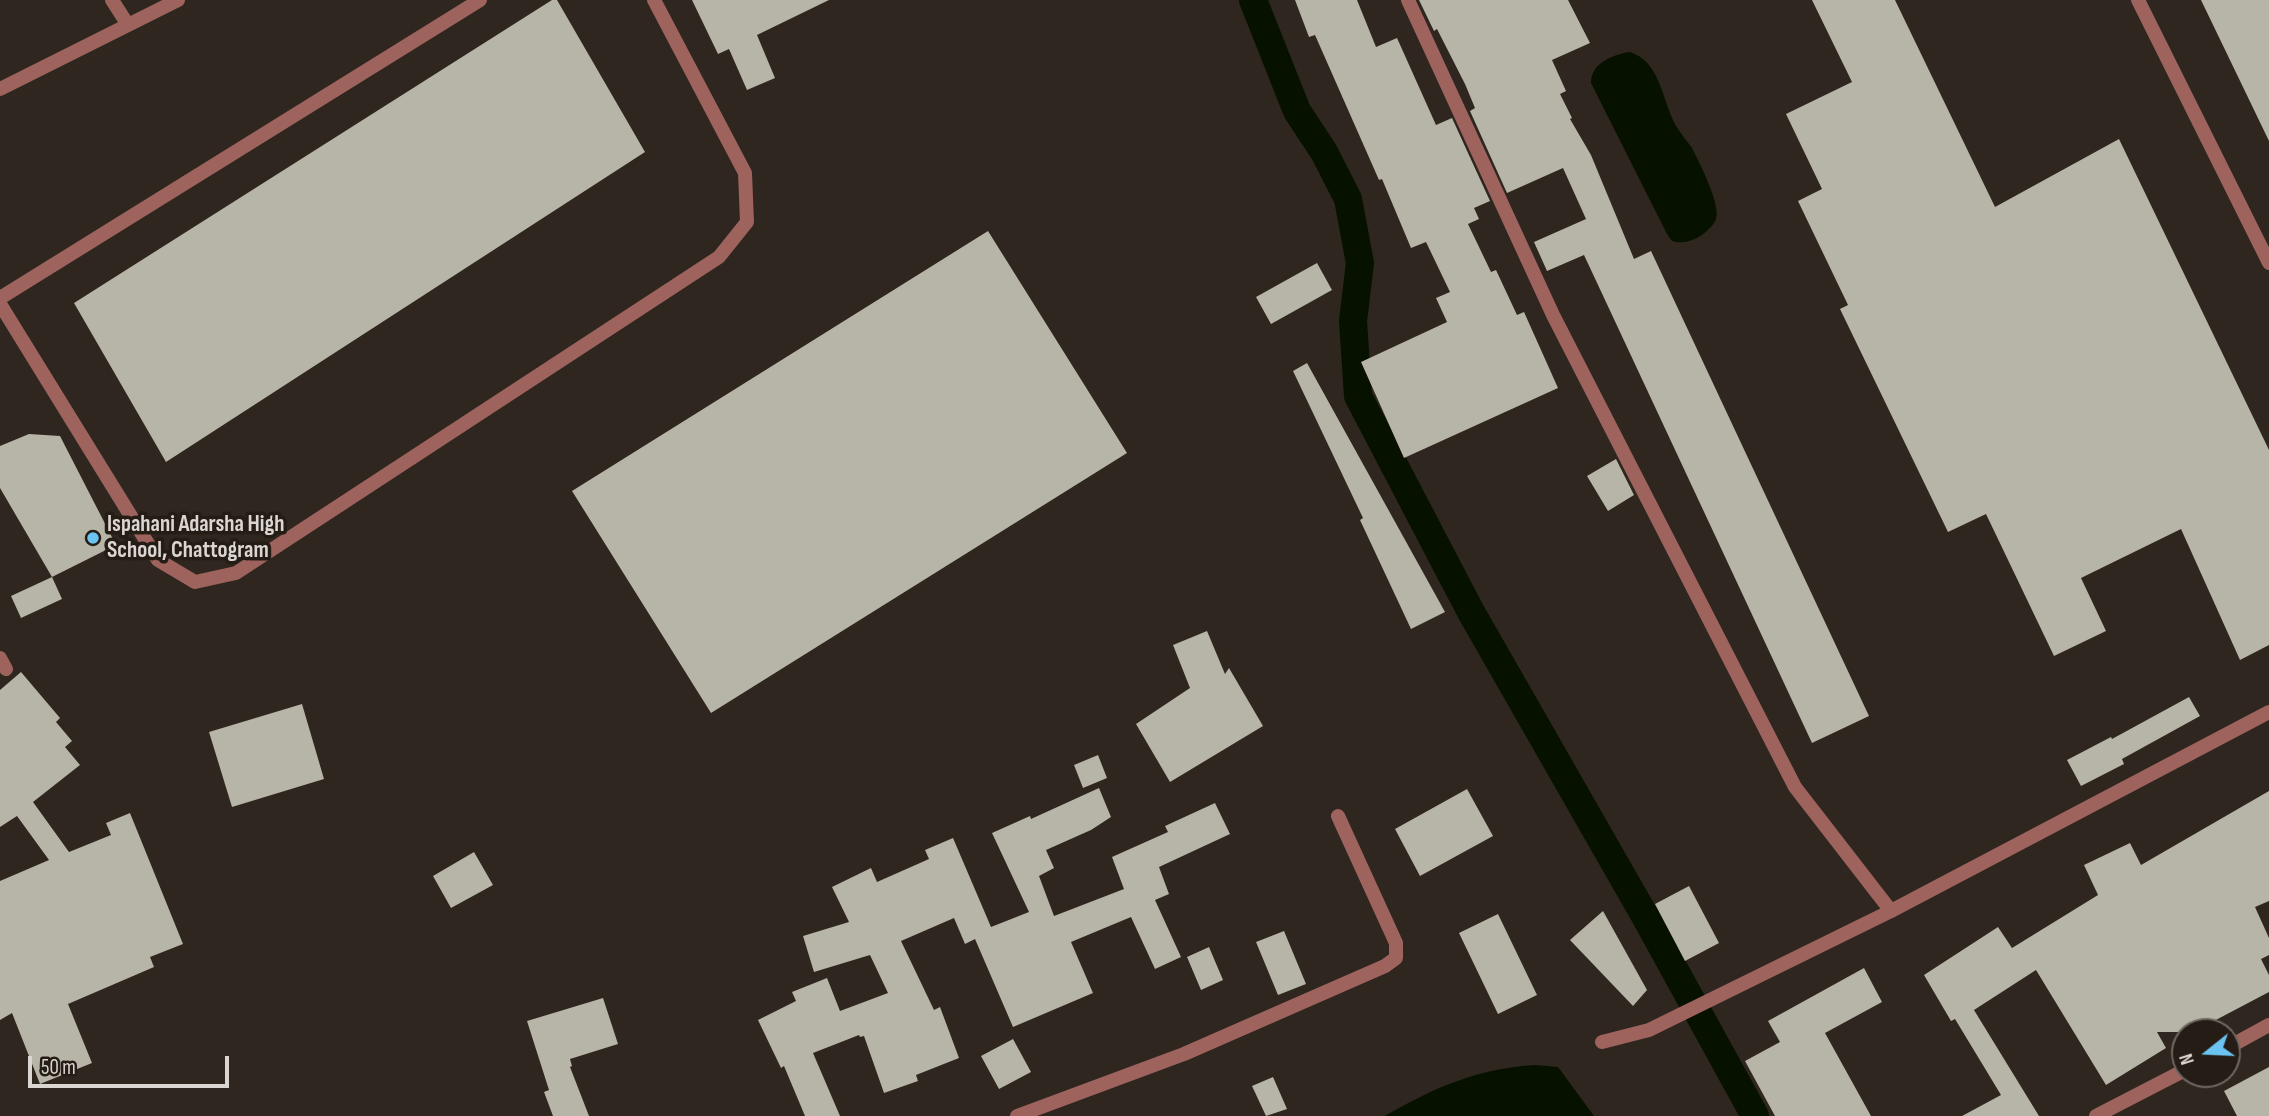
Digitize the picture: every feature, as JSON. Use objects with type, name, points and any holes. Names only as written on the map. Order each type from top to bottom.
[{"type":"street","points":[[112,0],[128,25]]},
{"type":"street","points":[[0,89],[178,0]]},
{"type":"street","points":[[0,298],[480,0]]},
{"type":"street","points":[[0,304],[158,560],[195,582],[236,572],[719,257],[747,222],[745,173],[654,0]]},
{"type":"street","points":[[1409,0],[1553,315],[1795,787],[1891,911]]},
{"type":"street","points":[[2138,0],[2269,263]]},
{"type":"street","points":[[1602,1042],[1648,1030],[1891,911],[2269,712]]},
{"type":"street","points":[[1017,1116],[1184,1054],[1385,967],[1396,958],[1396,943],[1338,816]]},
{"type":"street","points":[[2241,1040],[2269,1025]]},
{"type":"street","points":[[2096,1116],[2171,1077]]},
{"type":"shaded area","points":[[1630,52],[1648,64],[1654,73],[1671,116],[1692,148],[1712,194],[1716,219],[1702,235],[1691,240],[1672,241],[1667,234],[1591,83],[1595,70],[1604,61]]},
{"type":"shaded area","points":[[1535,1065],[1558,1067],[1594,1116],[1385,1116],[1457,1081],[1495,1070]]},
{"type":"building","points":[[552,0],[557,0],[645,152],[166,462],[74,303]]},
{"type":"building","points":[[692,0],[829,0],[757,35],[775,78],[747,90],[729,49],[718,54]]},
{"type":"building","points":[[1295,0],[1357,0],[1376,47],[1397,38],[1436,125],[1452,118],[1490,201],[1474,208],[1479,219],[1468,224],[1491,272],[1496,270],[1517,315],[1524,312],[1558,388],[1404,458],[1361,362],[1447,322],[1436,298],[1450,292],[1426,242],[1411,248],[1315,35],[1309,37]]},
{"type":"building","points":[[1419,0],[1568,0],[1590,43],[1552,60],[1566,91],[1560,94],[1572,118],[1570,119],[1591,155],[1634,259],[1651,251],[1869,716],[1812,743],[1584,255],[1547,271],[1534,242],[1586,219],[1563,168],[1507,193],[1470,111],[1475,108],[1465,84]]},
{"type":"building","points":[[1812,0],[1895,0],[1995,207],[2119,139],[2269,450],[2269,645],[2240,660],[2181,529],[2081,578],[2106,631],[2054,656],[1986,514],[1948,532],[1840,309],[1848,305],[1798,201],[1822,189],[1786,114],[1852,82]]},
{"type":"building","points":[[2201,0],[2269,0],[2269,141]]},
{"type":"building","points":[[988,231],[1127,453],[711,713],[572,491]]},
{"type":"building","points":[[1317,263],[1332,290],[1271,324],[1256,297]]},
{"type":"building","points":[[1307,363],[1445,612],[1411,629],[1360,520],[1363,518],[1293,371]]},
{"type":"building","name":"Ispahani Adarsha High School, Chattogram","points":[[29,434],[60,436],[116,545],[52,577],[0,488],[0,446]]},
{"type":"building","points":[[1616,459],[1634,495],[1608,511],[1587,476]]},
{"type":"building","points":[[52,577],[62,599],[21,618],[11,596]]},
{"type":"building","points":[[1207,631],[1225,674],[1229,668],[1263,726],[1170,782],[1136,724],[1190,688],[1173,645]]},
{"type":"building","points":[[21,672],[60,718],[56,722],[72,741],[65,747],[80,765],[33,802],[69,852],[111,835],[106,823],[130,813],[183,944],[150,957],[154,967],[68,1004],[92,1063],[40,1084],[12,1013],[0,1020],[0,881],[49,860],[17,816],[0,827],[0,690]]},
{"type":"building","points":[[2189,697],[2200,716],[2122,759],[2124,764],[2081,786],[2067,760]]},
{"type":"building","points":[[302,704],[324,779],[232,807],[209,732]]},
{"type":"building","points":[[1098,755],[1107,778],[1083,788],[1074,765]]},
{"type":"building","points":[[1099,788],[1111,817],[1091,830],[1046,850],[1054,868],[1039,876],[1054,916],[1124,889],[1112,857],[1168,832],[1165,826],[1215,803],[1230,834],[1159,867],[1169,894],[1155,900],[1181,957],[1155,969],[1131,917],[1071,942],[1093,993],[1013,1027],[975,939],[965,944],[954,918],[901,941],[934,1010],[940,1007],[959,1058],[916,1075],[918,1081],[884,1093],[864,1036],[859,1035],[813,1053],[840,1116],[805,1116],[784,1066],[781,1068],[758,1020],[796,1001],[792,992],[827,978],[840,1011],[888,993],[870,955],[814,972],[803,936],[849,922],[832,887],[871,868],[877,882],[929,859],[925,850],[953,838],[991,927],[1029,912],[992,833],[1030,816],[1031,819]]},
{"type":"building","points":[[1467,789],[1493,836],[1420,876],[1395,829]]},
{"type":"building","points":[[2269,791],[2269,901],[2255,907],[2269,938],[2269,955],[2261,959],[2269,975],[2269,992],[2220,1018],[2171,1018],[2171,1032],[2157,1032],[2166,1048],[2106,1085],[2036,970],[1974,1010],[2039,1116],[1962,1116],[2001,1095],[1955,1019],[1951,1021],[1924,975],[1998,927],[2012,948],[2098,895],[2084,865],[2130,843],[2141,865]]},
{"type":"building","points":[[474,852],[493,885],[451,908],[433,876]]},
{"type":"building","points":[[1689,886],[1719,943],[1685,961],[1655,904]]},
{"type":"building","points":[[1603,911],[1647,990],[1633,1006],[1570,940]]},
{"type":"building","points":[[1498,914],[1537,995],[1498,1014],[1459,933]]},
{"type":"building","points":[[1284,931],[1306,984],[1278,995],[1256,942]]},
{"type":"building","points":[[1209,947],[1223,980],[1201,990],[1187,957]]},
{"type":"building","points":[[1864,968],[1882,1002],[1825,1033],[1871,1116],[1775,1116],[1745,1061],[1780,1042],[1768,1021]]},
{"type":"building","points":[[603,998],[618,1044],[570,1059],[570,1067],[589,1116],[553,1116],[544,1092],[549,1090],[527,1021]]},
{"type":"building","points":[[1013,1039],[1031,1072],[999,1089],[981,1056]]},
{"type":"building","points":[[2269,1067],[2269,1116],[2237,1116],[2224,1091],[2241,1088],[2241,1082]]},
{"type":"building","points":[[1273,1077],[1287,1109],[1266,1116],[1252,1086]]},
{"type":"waterway","points":[[1253,0],[1297,111],[1324,152],[1348,199],[1360,263],[1353,321],[1358,396],[1471,612],[1645,916],[1755,1116]]},
{"type":"place","name":"Ispahani Adarsha High School, Chattogram","points":[[93,538]]}]
